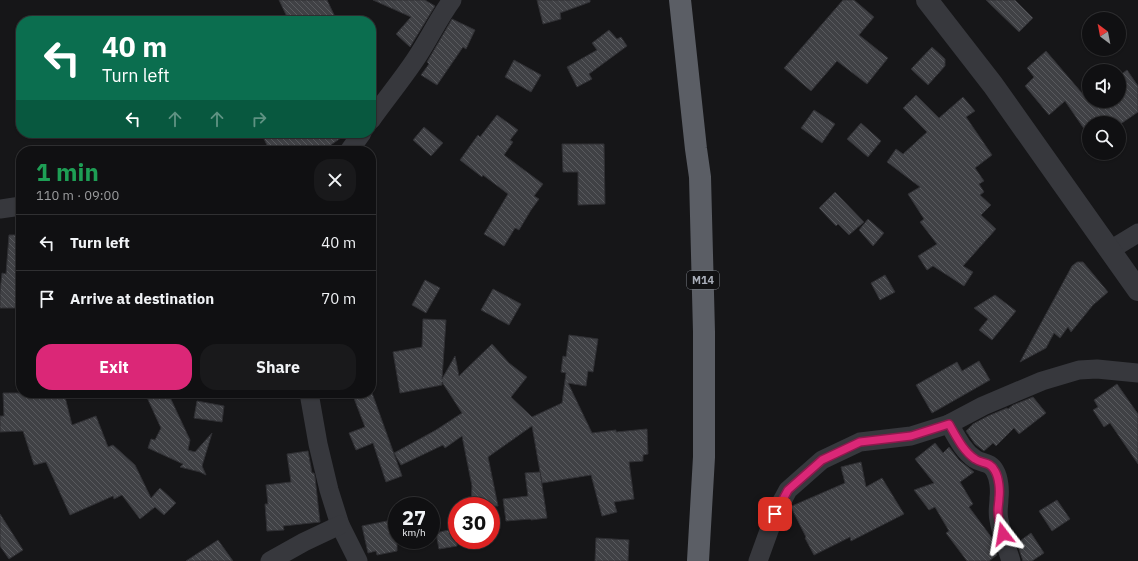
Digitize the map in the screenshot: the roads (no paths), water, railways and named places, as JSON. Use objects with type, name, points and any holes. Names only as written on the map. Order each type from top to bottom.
[{"type":"highway","name":"M14","points":[[680,0],[700,185],[704,340],[704,457],[698,561]]},
{"type":"street","points":[[376,113],[414,62],[452,0]]},
{"type":"street","points":[[927,0],[993,85],[1138,290]]},
{"type":"street","points":[[0,209],[16,207]]},
{"type":"street","points":[[1110,250],[1138,233]]},
{"type":"street","points":[[758,561],[775,514],[788,490],[822,460],[860,442],[911,436],[949,424],[983,406],[1042,381],[1079,370],[1097,369],[1138,373]]},
{"type":"street","points":[[310,398],[318,444],[329,490],[340,525],[358,561]]},
{"type":"street","points":[[949,424],[959,441],[970,455],[976,460],[990,464],[995,470],[1000,498],[998,509],[999,521],[1011,561]]},
{"type":"street","points":[[270,561],[304,542],[340,525]]}]
